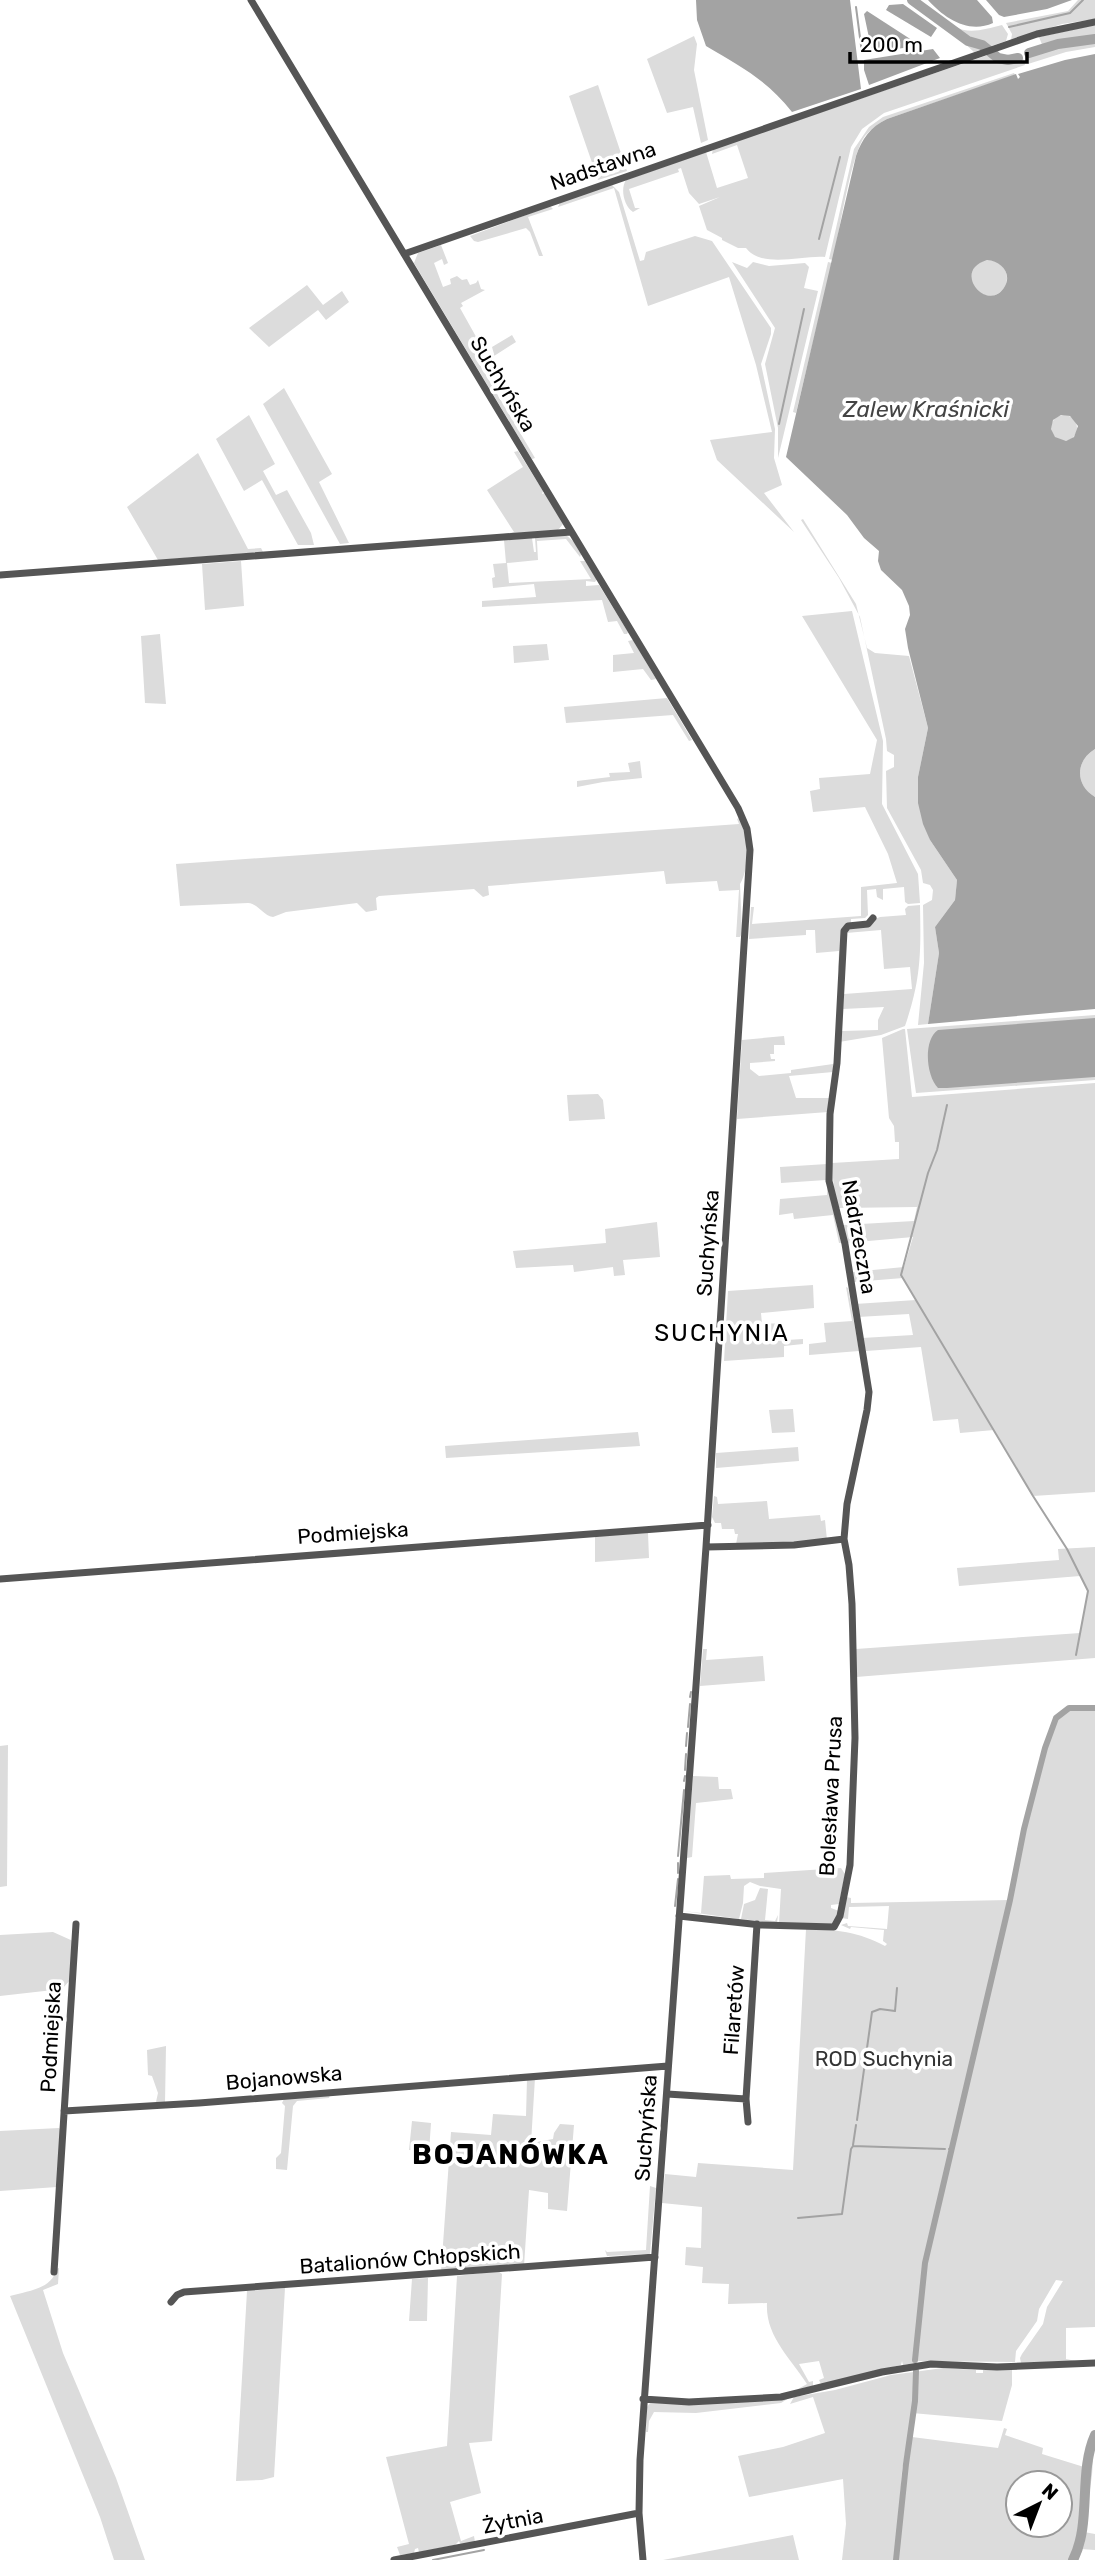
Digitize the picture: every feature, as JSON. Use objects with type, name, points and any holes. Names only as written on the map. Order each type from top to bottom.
[{"type":"street","points":[[251,0],[404,254]]},
{"type":"street","name":"Nadstawna","points":[[404,254],[997,48],[1054,29],[1095,22]]},
{"type":"street","name":"Suchyńska","points":[[404,254],[743,816],[749,834],[746,925],[708,1525],[643,2399],[639,2513],[643,2560]]},
{"type":"street","points":[[0,575],[571,532]]},
{"type":"street","name":"Nadrzeczna","points":[[853,1678],[850,1576],[844,1539],[847,1504],[869,1392],[845,1244],[829,1181],[830,1114],[837,1063],[844,931],[848,926],[868,924],[873,918]]},
{"type":"street","name":"Podmiejska","points":[[0,1578],[708,1525]]},
{"type":"street","points":[[706,1547],[794,1545],[844,1539]]},
{"type":"street","name":"Bolesława Prusa","points":[[679,1916],[757,1924],[836,1926],[850,1865],[855,1738],[853,1678]]},
{"type":"street","name":"Podmiejska","points":[[65,2111],[76,1923]]},
{"type":"street","name":"Filaretów","points":[[748,2122],[746,2099],[757,1924]]},
{"type":"street","name":"Bojanowska","points":[[65,2111],[667,2066]]},
{"type":"street","points":[[667,2094],[746,2099]]},
{"type":"street","points":[[54,2272],[65,2111]]},
{"type":"street","name":"Batalionów Chłopskich","points":[[171,2302],[184,2292],[655,2257]]},
{"type":"street","points":[[643,2399],[689,2402],[781,2397],[922,2365],[997,2367],[1095,2363]]},
{"type":"street","name":"Żytnia","points":[[394,2560],[639,2513]]},
{"type":"green space","points":[[1078,0],[1095,0],[1095,19],[1062,24],[1011,40],[1012,34],[1006,23],[1068,11]]},
{"type":"green space","points":[[1002,25],[1008,34],[1006,41],[974,52],[952,32],[954,26],[971,31]]},
{"type":"green space","points":[[1095,25],[1095,38],[1043,47],[1039,37]]},
{"type":"green space","points":[[694,36],[697,44],[694,70],[708,140],[701,143],[693,107],[667,113],[647,59]]},
{"type":"green space","points":[[1095,39],[1095,47],[1066,52],[1028,64],[1025,56],[1062,44]]},
{"type":"green space","points":[[991,54],[1006,61],[1023,58],[1025,65],[884,113],[862,129],[851,147],[825,257],[772,260],[722,240],[707,230],[699,206],[720,197],[699,204],[689,193],[681,168],[678,169],[679,172],[629,189],[635,208],[640,208],[633,212],[625,202],[623,188],[626,180],[706,152],[717,188],[748,178],[737,145],[712,154],[713,149]]},
{"type":"green space","points":[[1014,73],[1015,75],[887,119],[867,133],[855,159],[833,260],[829,259],[854,149],[869,127],[883,117]]},
{"type":"green space","points":[[598,85],[627,171],[598,180],[569,96]]},
{"type":"green space","points":[[612,185],[619,192],[640,261],[644,260],[646,252],[695,236],[712,241],[771,328],[761,364],[775,429],[774,458],[782,485],[764,493],[794,532],[717,460],[710,440],[772,432],[756,365],[729,277],[648,306],[614,188],[558,207],[560,202]]},
{"type":"green space","points":[[550,206],[553,209],[528,217],[543,256],[539,256],[526,228],[478,242],[470,236]]},
{"type":"green space","points":[[441,245],[448,263],[444,265],[442,259],[434,263],[443,287],[451,284],[450,279],[457,276],[462,280],[467,279],[470,285],[478,280],[481,289],[485,290],[461,303],[463,306],[460,308],[484,351],[476,358],[478,363],[494,354],[492,347],[512,335],[516,342],[480,365],[535,458],[532,459],[414,263],[418,253]]},
{"type":"green space","points":[[989,260],[1001,266],[1007,278],[1001,290],[989,296],[977,290],[971,278],[977,266]]},
{"type":"green space","points":[[732,262],[747,268],[753,262],[769,266],[805,263],[809,267],[804,288],[818,291],[778,458],[778,428],[765,364],[775,328]]},
{"type":"green space","points":[[828,262],[832,263],[796,413],[793,412]]},
{"type":"green space","points":[[307,285],[323,305],[342,291],[349,302],[326,320],[318,310],[269,347],[249,328]]},
{"type":"green space","points":[[284,388],[332,474],[319,482],[349,543],[340,544],[263,404]]},
{"type":"green space","points":[[249,415],[275,464],[263,471],[276,495],[287,490],[311,533],[314,545],[298,545],[262,480],[244,491],[216,439]]},
{"type":"green space","points":[[1064,415],[1073,419],[1077,428],[1073,437],[1064,441],[1055,437],[1051,428],[1055,419]]},
{"type":"green space","points":[[518,451],[543,491],[542,494],[545,493],[563,524],[558,530],[494,536],[514,532],[487,490],[523,467],[514,452]]},
{"type":"green space","points":[[198,453],[248,549],[261,548],[263,552],[158,560],[127,507]]},
{"type":"green space","points":[[803,519],[856,604],[859,614],[801,520]]},
{"type":"green space","points":[[566,535],[574,542],[580,557],[566,539],[537,541],[538,560],[507,563],[509,583],[591,579],[580,561],[585,561],[597,579],[595,582],[586,581],[586,586],[599,585],[627,634],[624,634],[617,621],[608,622],[602,600],[482,607],[482,601],[536,597],[534,584],[493,588],[493,564],[506,563],[504,540],[532,538],[536,552],[535,538]]},
{"type":"green space","points":[[241,561],[244,606],[205,610],[202,564]]},
{"type":"green space","points":[[852,611],[883,741],[882,804],[918,874],[920,903],[905,902],[904,887],[883,889],[883,900],[877,897],[876,889],[867,890],[868,915],[865,918],[851,919],[851,923],[847,923],[838,972],[839,951],[816,953],[815,930],[806,930],[806,935],[749,939],[751,907],[754,907],[752,924],[861,916],[861,887],[897,883],[888,854],[865,807],[813,812],[810,791],[820,789],[819,778],[870,774],[877,740],[802,616]]},
{"type":"green space","points":[[160,634],[166,704],[145,703],[141,636]]},
{"type":"green space","points":[[864,637],[867,648],[875,653],[909,656],[928,728],[918,777],[930,840],[957,880],[955,900],[935,927],[939,953],[928,1024],[918,1025],[924,963],[923,905],[932,900],[933,890],[930,885],[923,883],[921,870],[887,808],[886,771],[894,767],[894,755],[887,751]]},
{"type":"green space","points":[[633,640],[656,679],[651,680],[643,669],[613,672],[613,655],[634,653],[628,641]]},
{"type":"green space","points":[[547,644],[549,660],[514,663],[513,646]]},
{"type":"green space","points":[[667,698],[692,740],[689,741],[673,715],[566,723],[564,707]]},
{"type":"green space","points":[[1095,749],[1095,797],[1084,786],[1080,773],[1084,760]]},
{"type":"green space","points":[[640,761],[642,778],[577,787],[577,781],[610,777],[609,773],[630,772],[628,763]]},
{"type":"green space","points":[[739,818],[747,851],[740,884],[740,937],[736,937],[739,890],[719,891],[717,881],[666,884],[664,871],[488,886],[489,895],[483,897],[474,889],[379,896],[376,898],[377,910],[366,912],[357,903],[286,912],[273,917],[248,903],[180,906],[176,864],[739,824]]},
{"type":"green space","points":[[920,905],[919,966],[905,1026],[881,1035],[839,1042],[842,1031],[878,1030],[878,1020],[884,1007],[843,1009],[844,994],[912,989],[910,967],[884,969],[881,930],[846,933],[847,930],[880,917],[906,915],[905,909],[908,906]]},
{"type":"green space","points":[[1095,1015],[1095,1080],[916,1093],[907,1029]]},
{"type":"green space","points":[[903,1029],[912,1097],[1095,1083],[1095,1492],[1033,1496],[994,1430],[960,1433],[958,1419],[933,1421],[921,1347],[866,1351],[862,1338],[913,1335],[909,1314],[858,1317],[855,1304],[916,1300],[903,1278],[854,1282],[852,1272],[904,1267],[913,1237],[846,1243],[843,1225],[914,1221],[917,1207],[839,1208],[834,1191],[832,1163],[899,1159],[899,1142],[895,1142],[894,1126],[889,1118],[882,1038]]},
{"type":"green space","points":[[784,1036],[785,1045],[774,1045],[774,1054],[770,1054],[775,1061],[750,1063],[750,1069],[759,1076],[791,1073],[791,1070],[833,1064],[833,1072],[789,1076],[796,1098],[829,1098],[828,1112],[737,1119],[742,1040]]},
{"type":"green space","points":[[598,1094],[603,1100],[605,1119],[569,1121],[567,1095]]},
{"type":"green space","points":[[827,1164],[826,1180],[781,1183],[780,1167]]},
{"type":"green space","points":[[827,1183],[841,1243],[833,1215],[794,1219],[793,1213],[779,1215],[780,1199],[827,1195]]},
{"type":"green space","points":[[657,1222],[660,1257],[623,1260],[625,1275],[614,1276],[613,1267],[574,1272],[573,1265],[516,1268],[513,1251],[606,1243],[605,1229]]},
{"type":"green space","points":[[813,1285],[814,1308],[761,1313],[762,1324],[784,1323],[784,1335],[771,1336],[771,1341],[803,1339],[803,1344],[784,1346],[784,1357],[724,1361],[728,1291]]},
{"type":"green space","points":[[846,1287],[859,1351],[809,1355],[809,1344],[826,1342],[824,1323],[852,1321]]},
{"type":"green space","points":[[793,1409],[795,1432],[772,1433],[769,1410]]},
{"type":"green space","points":[[638,1432],[640,1446],[446,1458],[445,1446]]},
{"type":"green space","points":[[798,1447],[799,1461],[716,1468],[716,1453]]},
{"type":"green space","points":[[714,1496],[717,1497],[718,1504],[767,1501],[769,1519],[820,1515],[821,1521],[825,1520],[827,1540],[794,1544],[736,1544],[738,1534],[735,1534],[734,1529],[722,1529],[721,1523],[715,1523],[712,1517]]},
{"type":"green space","points":[[648,1533],[649,1558],[595,1562],[595,1536]]},
{"type":"green space","points":[[1095,1547],[1095,1658],[856,1677],[856,1649],[1080,1633],[1088,1591],[1080,1576],[959,1586],[957,1568],[1059,1560],[1058,1549]]},
{"type":"green space","points":[[703,1649],[707,1649],[706,1660],[763,1656],[765,1681],[700,1686]]},
{"type":"green space","name":"ROD Suchynia","points":[[1069,1708],[1095,1708],[1095,2327],[1066,2328],[1066,2359],[1076,2361],[1021,2363],[1022,2354],[1043,2324],[1047,2307],[1063,2281],[1056,2280],[1039,2309],[1037,2321],[1016,2351],[1015,2362],[917,2361],[927,2263],[999,1943],[924,2262],[914,2363],[903,2365],[902,2361],[901,2365],[821,2384],[819,2380],[824,2378],[819,2361],[799,2364],[809,2382],[813,2381],[813,2386],[798,2389],[807,2384],[775,2337],[767,2315],[767,2303],[728,2304],[729,2284],[702,2283],[703,2267],[685,2265],[686,2247],[701,2248],[702,2207],[662,2203],[665,2174],[696,2177],[698,2163],[793,2170],[806,1929],[847,1932],[885,1946],[887,1944],[883,1941],[884,1930],[850,1929],[841,1925],[847,1923],[848,1926],[887,1929],[889,1906],[849,1907],[848,1919],[841,1918],[846,1897],[851,1898],[851,1903],[1010,1900],[1024,1829],[1045,1748],[1056,1718]]},
{"type":"green space","points":[[8,1745],[7,1886],[0,1887],[0,1746]]},
{"type":"green space","points":[[693,1776],[718,1777],[719,1789],[731,1789],[733,1799],[696,1803],[692,1857],[687,1858]]},
{"type":"green space","points":[[841,1868],[845,1874],[839,1904],[831,1905],[831,1908],[839,1911],[834,1924],[779,1923],[781,1889],[750,1882],[744,1886],[739,1919],[683,1911],[701,1913],[704,1876],[764,1878],[764,1873]]},
{"type":"green space","points":[[760,1888],[768,1889],[765,1920],[775,1921],[778,1915],[777,1923],[741,1919],[744,1904],[755,1900]]},
{"type":"green space","points":[[53,1932],[73,1941],[71,1979],[62,1989],[0,1996],[0,1935]]},
{"type":"green space","points":[[166,2046],[165,2103],[156,2102],[158,2093],[152,2076],[148,2075],[147,2050]]},
{"type":"green space","points":[[535,2078],[531,2143],[553,2139],[560,2124],[574,2125],[567,2211],[548,2209],[548,2193],[529,2190],[524,2266],[441,2272],[451,2132],[491,2135],[493,2114],[526,2116],[527,2079]]},
{"type":"green space","points":[[330,2095],[329,2098],[297,2101],[293,2106],[287,2170],[276,2169],[276,2158],[281,2153],[284,2099]]},
{"type":"green space","points":[[412,2121],[431,2123],[429,2152],[409,2150]]},
{"type":"green space","points":[[59,2128],[61,2131],[57,2187],[0,2191],[0,2131]]},
{"type":"green space","points":[[650,2186],[656,2188],[650,2254],[607,2256],[605,2250],[646,2250]]},
{"type":"green space","points":[[59,2268],[58,2284],[43,2290],[63,2353],[116,2478],[145,2560],[114,2560],[100,2517],[10,2296],[45,2285]]},
{"type":"green space","points":[[498,2271],[502,2274],[492,2441],[469,2443],[481,2493],[450,2502],[461,2541],[474,2536],[475,2542],[461,2545],[459,2541],[455,2545],[419,2552],[418,2548],[414,2553],[400,2555],[397,2547],[409,2544],[386,2457],[447,2446],[457,2276]]},
{"type":"green space","points":[[428,2278],[427,2321],[409,2321],[412,2279]]},
{"type":"green space","points":[[285,2288],[274,2477],[236,2481],[247,2291]]},
{"type":"green space","points":[[943,2368],[976,2370],[976,2373],[983,2373],[983,2370],[1012,2370],[1012,2385],[1002,2421],[912,2413],[902,2471],[897,2547],[912,2437],[998,2448],[1004,2428],[1007,2429],[1005,2435],[1043,2448],[1042,2454],[1084,2467],[1090,2439],[1095,2430],[1084,2532],[1095,2534],[1095,2550],[1080,2549],[1075,2560],[842,2560],[846,2524],[843,2479],[749,2497],[738,2456],[783,2447],[825,2433],[813,2397],[790,2404],[794,2397],[835,2390],[891,2375]]},
{"type":"green space","points":[[789,2398],[781,2403],[696,2413],[654,2412],[646,2432],[647,2407],[650,2403],[769,2401]]},
{"type":"green space","points":[[793,2535],[799,2560],[663,2560]]},
{"type":"water","points":[[696,0],[850,0],[861,89],[792,112],[763,82],[706,46],[697,20]]},
{"type":"water","points":[[928,0],[977,0],[992,17],[993,23],[966,26],[950,19]]},
{"type":"water","points":[[986,0],[1072,0],[1047,9],[1004,17]]},
{"type":"water","points":[[903,4],[937,28],[931,37],[886,10],[889,5]]},
{"type":"water","points":[[867,11],[919,46],[872,52],[864,14]]},
{"type":"water","points":[[933,49],[940,58],[869,85],[864,60]]},
{"type":"water","name":"Zalew Kraśnicki","points":[[1095,54],[1095,749],[1084,760],[1080,773],[1084,786],[1095,797],[1095,1009],[928,1024],[939,953],[935,927],[955,900],[957,880],[930,840],[918,803],[918,777],[928,728],[905,629],[910,615],[909,606],[902,590],[881,570],[879,551],[864,538],[847,515],[786,457],[856,156],[864,139],[871,130],[887,119],[1016,74],[1018,79],[1018,74]],"holes":[[[987,260],[1001,265],[1007,277],[1005,286],[998,294],[990,296],[976,288],[972,281],[976,265]],[[1061,415],[1070,416],[1078,426],[1074,437],[1066,441],[1055,437],[1051,429],[1053,420]]]},
{"type":"water","points":[[1095,1018],[1095,1077],[938,1088],[931,1075],[928,1050],[933,1035],[938,1030]]},
{"type":"waterway","points":[[912,0],[968,41],[982,45],[998,58],[1018,58]]},
{"type":"waterway","points":[[1009,27],[1070,13],[1083,0]]},
{"type":"waterway","points":[[856,7],[862,53]]},
{"type":"waterway","points":[[1029,53],[1058,44],[1095,39]]},
{"type":"waterway","points":[[819,239],[840,157]]},
{"type":"waterway","points":[[779,424],[804,309]]},
{"type":"waterway","points":[[947,1105],[937,1150],[928,1173],[901,1275],[1067,1549],[1088,1591],[1076,1655]]},
{"type":"waterway","points":[[690,1697],[691,1692]]},
{"type":"waterway","points":[[688,1727],[690,1704]]},
{"type":"waterway","points":[[915,2360],[925,2263],[1045,1748],[1056,1718],[1069,1708],[1095,1708]]},
{"type":"waterway","points":[[686,1746],[687,1733]]},
{"type":"waterway","points":[[685,1770],[686,1754]]},
{"type":"waterway","points":[[684,1781],[685,1776]]},
{"type":"waterway","points":[[678,1856],[684,1790]]},
{"type":"waterway","points":[[678,1863],[678,1873]]},
{"type":"waterway","points":[[675,1906],[678,1879]]},
{"type":"waterway","points":[[857,2120],[872,2012],[880,2009],[895,2011],[897,1988]]},
{"type":"waterway","points":[[853,2145],[856,2125]]},
{"type":"waterway","points":[[798,2218],[842,2214],[853,2146],[945,2149]]},
{"type":"waterway","points":[[896,2560],[915,2401],[916,2371]]},
{"type":"waterway","points":[[1073,2560],[1082,2530],[1087,2465],[1095,2435]]},
{"type":"waterway","points":[[433,2560],[484,2550]]},
{"type":"district","name":"SUCHYNIA","points":[[722,1333]]},
{"type":"district","name":"BOJANÓWKA","points":[[511,2154]]}]
